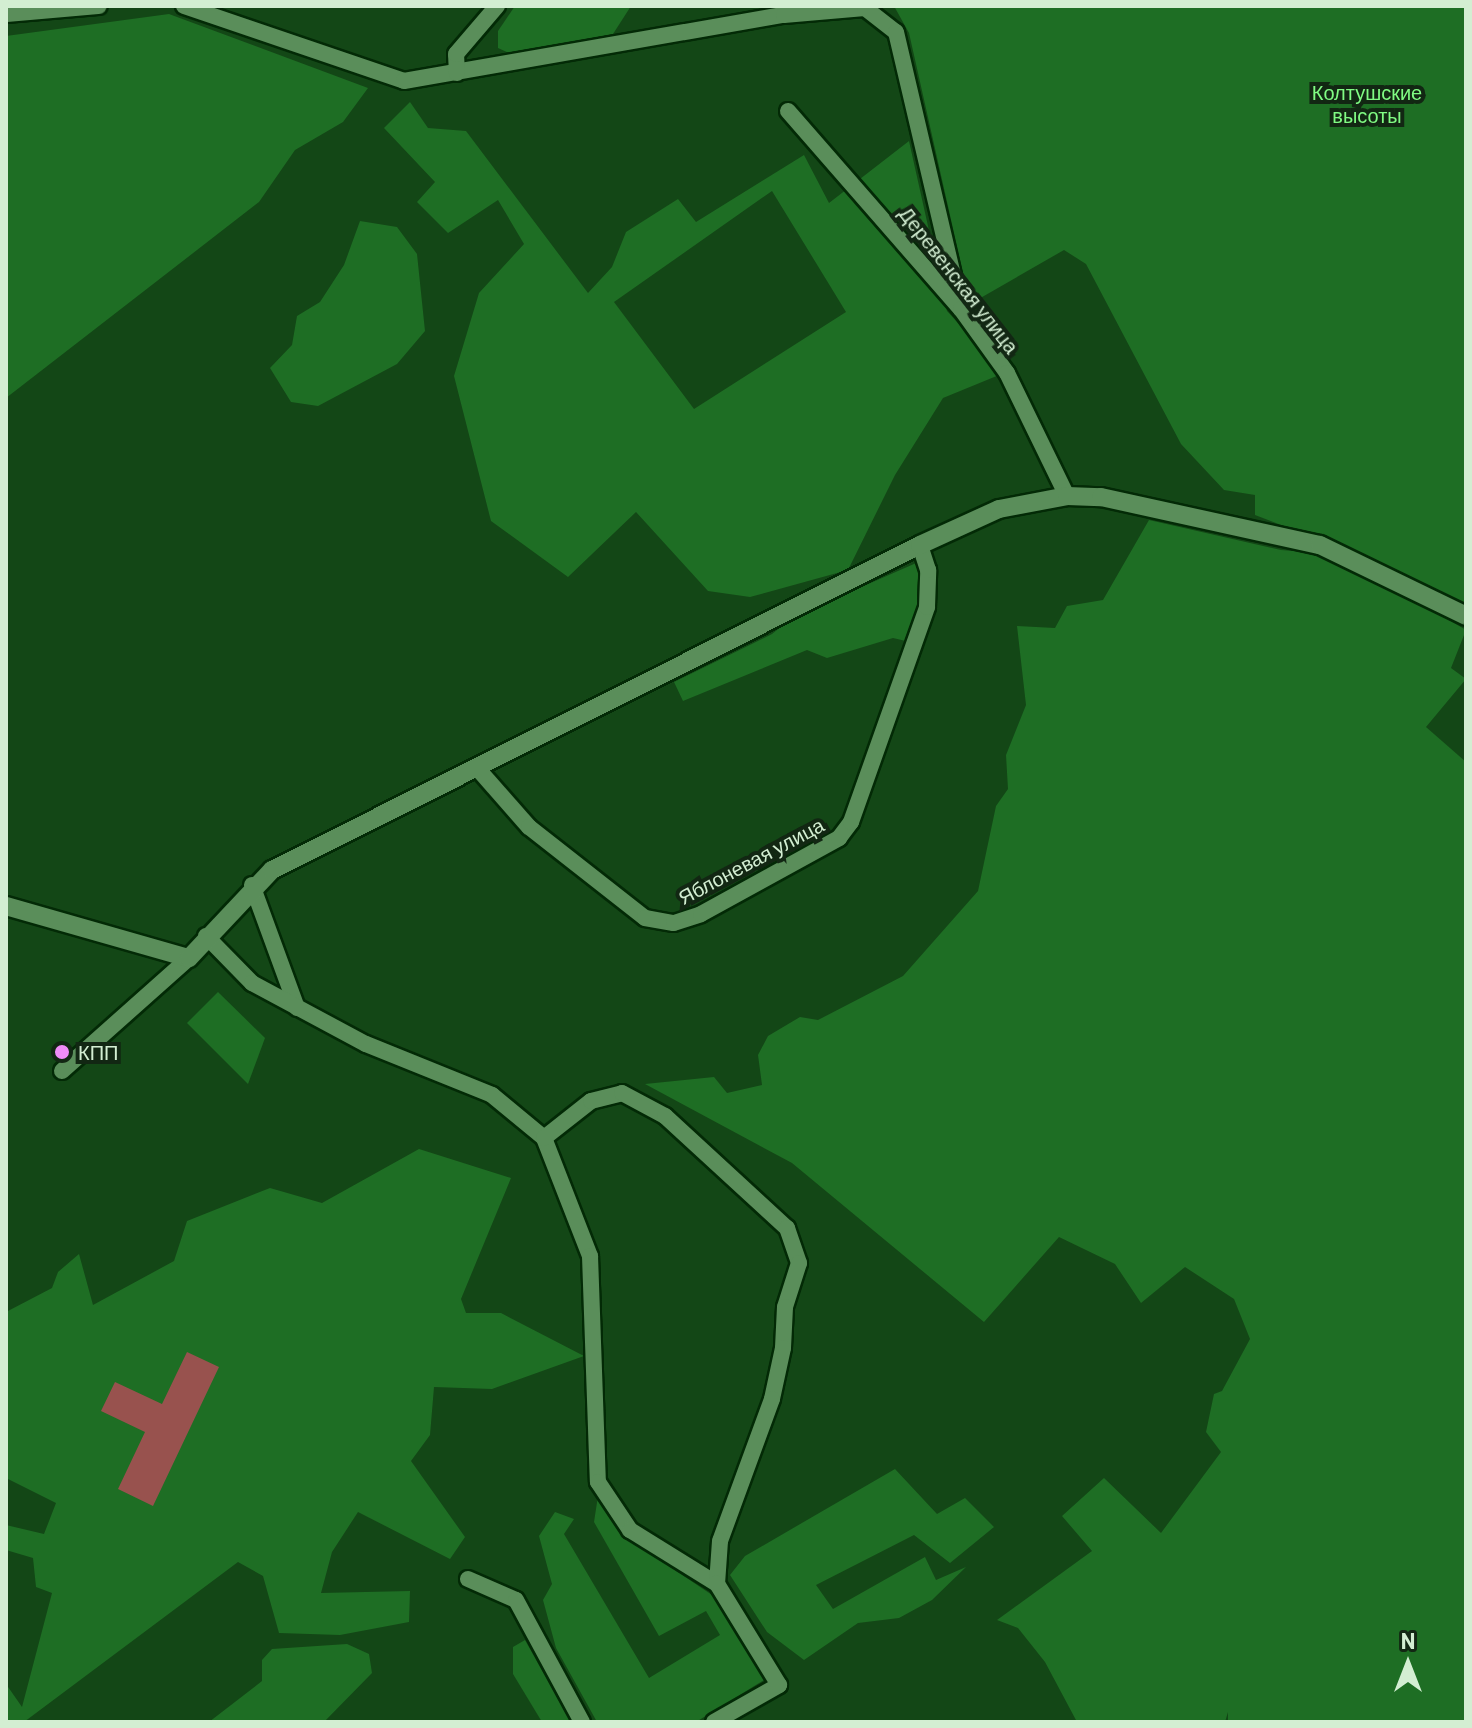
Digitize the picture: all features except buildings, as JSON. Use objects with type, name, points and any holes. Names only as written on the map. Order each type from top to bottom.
[{"type":"street","points":[[6,14],[99,6]]},
{"type":"street","points":[[184,6],[383,78],[457,73],[821,9],[865,8],[883,16],[896,32],[919,114],[961,309]]},
{"type":"street","points":[[457,73],[456,54],[497,6]]},
{"type":"street","name":"Деревенская улица","points":[[788,111],[961,309],[1007,373],[1067,496]]},
{"type":"street","points":[[62,1071],[189,958],[252,885],[920,545],[999,509],[1067,496],[1112,499],[1320,545],[1466,616]]},
{"type":"street","name":"Яблоневая улица","points":[[478,769],[529,827],[645,918],[674,923],[701,914],[839,838],[851,822],[927,607],[928,570],[920,545]]},
{"type":"street","points":[[252,885],[297,1008]]},
{"type":"street","points":[[6,906],[189,958]]},
{"type":"street","points":[[206,936],[252,983],[297,1008],[492,1095],[544,1138],[590,1256],[598,1482],[630,1530],[717,1584],[779,1685],[714,1722]]},
{"type":"street","points":[[544,1138],[591,1101],[622,1093],[665,1116],[787,1228],[799,1263],[785,1307],[783,1348],[772,1399],[720,1541],[717,1584]]},
{"type":"street","points":[[468,1579],[516,1600],[582,1722]]},
{"type":"green space","points":[[515,6],[631,6],[613,34],[513,55],[498,48],[498,31]]},
{"type":"green space","name":"Колтушские высоты","points":[[894,6],[1466,6],[1466,606],[1389,567],[1371,574],[1466,630],[1451,668],[1466,679],[1426,727],[1466,762],[1466,1722],[1228,1722],[1228,1712],[1225,1722],[1077,1722],[1045,1662],[1018,1628],[997,1620],[1092,1551],[1062,1516],[1104,1478],[1161,1533],[1221,1452],[1206,1432],[1214,1394],[1222,1391],[1250,1339],[1234,1299],[1185,1267],[1141,1303],[1115,1264],[1059,1237],[984,1322],[792,1163],[645,1084],[714,1077],[727,1093],[762,1085],[758,1055],[768,1036],[800,1017],[818,1020],[903,976],[978,891],[996,806],[1008,789],[1006,755],[1026,705],[1017,626],[1055,628],[1067,606],[1103,600],[1149,520],[1281,550],[1344,555],[1363,574],[1383,564],[1255,515],[1255,495],[1224,490],[1181,444],[1086,264],[1064,250],[970,304],[909,33]]},
{"type":"green space","points":[[169,14],[368,88],[343,122],[295,150],[259,202],[6,398],[6,36]]},
{"type":"green space","points":[[410,102],[428,128],[466,131],[588,293],[612,267],[626,232],[678,199],[696,222],[804,155],[829,203],[909,141],[947,311],[1004,373],[943,398],[895,475],[848,570],[750,597],[708,591],[636,512],[568,577],[491,521],[454,376],[479,293],[524,244],[498,200],[448,233],[417,202],[435,182],[384,128]],"holes":[[[772,191],[846,312],[694,409],[614,302]]]},
{"type":"green space","points":[[360,221],[397,227],[417,254],[425,331],[397,364],[318,406],[291,402],[270,368],[292,345],[297,316],[320,302],[344,265]]},
{"type":"green space","points":[[923,560],[922,607],[910,642],[893,638],[827,658],[807,650],[683,701],[674,682],[772,634],[793,617]]},
{"type":"green space","points":[[218,992],[265,1038],[248,1084],[187,1023]]},
{"type":"green space","points":[[419,1149],[511,1178],[461,1299],[466,1313],[501,1313],[584,1356],[492,1389],[434,1387],[430,1435],[411,1461],[465,1537],[450,1559],[358,1512],[332,1552],[321,1593],[410,1591],[409,1622],[340,1635],[279,1633],[263,1576],[238,1562],[24,1722],[6,1722],[6,1684],[22,1707],[52,1593],[36,1587],[33,1558],[6,1550],[6,1525],[44,1534],[56,1503],[6,1478],[6,1312],[52,1288],[58,1272],[79,1254],[93,1305],[174,1261],[187,1221],[270,1188],[322,1203]]},
{"type":"green space","points":[[895,1469],[937,1514],[965,1498],[994,1527],[950,1563],[914,1535],[816,1585],[833,1609],[925,1557],[936,1580],[966,1567],[932,1600],[899,1618],[858,1623],[804,1660],[767,1632],[730,1575],[745,1556]]},
{"type":"green space","points":[[598,1496],[654,1556],[724,1603],[772,1675],[696,1722],[597,1722],[556,1648],[543,1600],[552,1584],[539,1536],[555,1512],[574,1519],[564,1534],[649,1678],[720,1635],[706,1611],[659,1636],[594,1522]]},
{"type":"green space","points":[[525,1640],[571,1722],[542,1722],[513,1674],[513,1647]]},
{"type":"green space","points":[[347,1644],[369,1654],[372,1673],[324,1722],[209,1722],[262,1681],[262,1660],[272,1649]]},
{"type":"place","name":"КПП","points":[[62,1052]]}]
